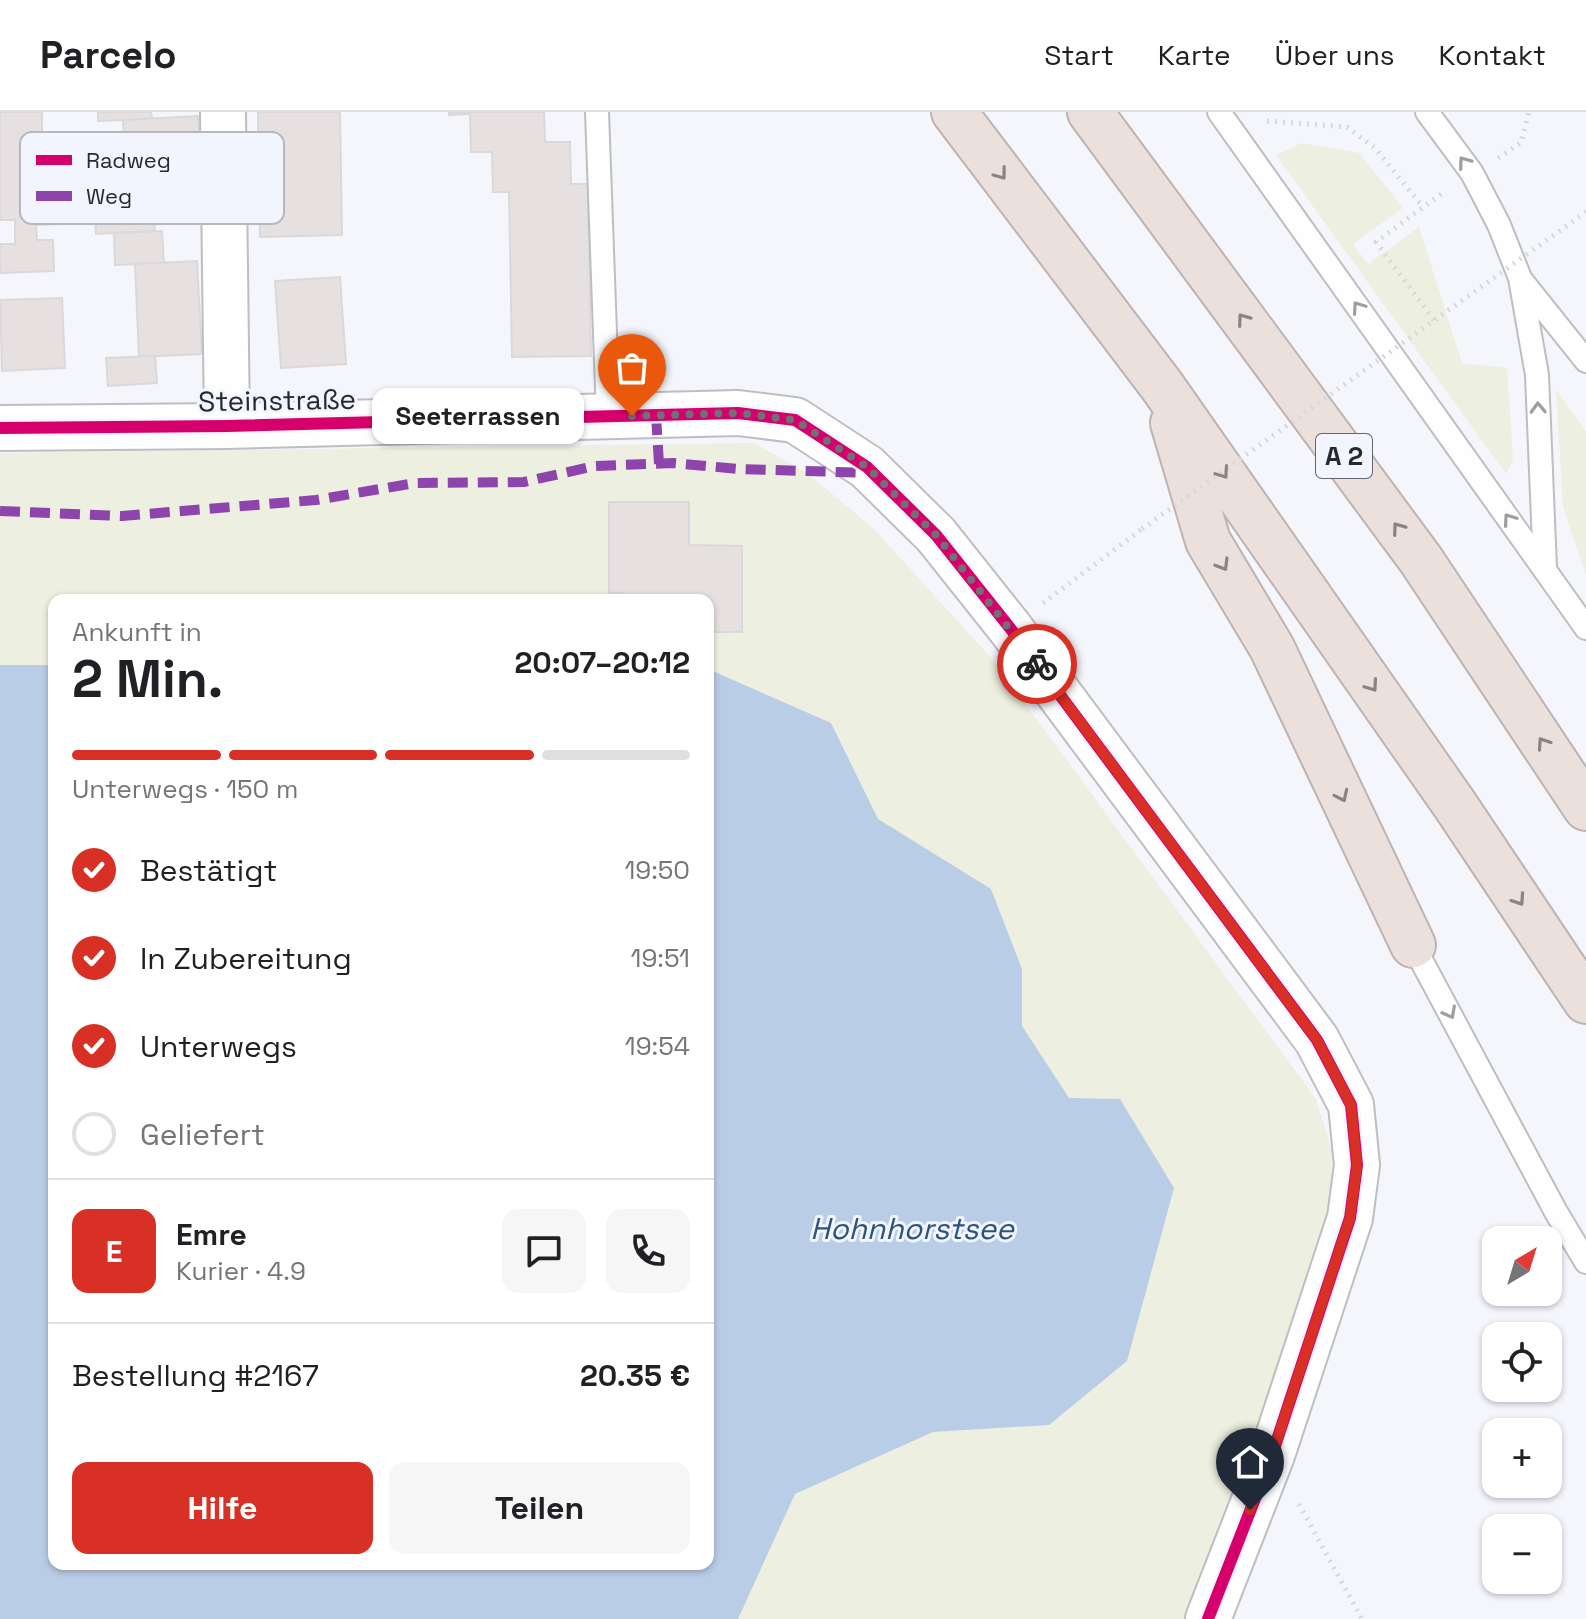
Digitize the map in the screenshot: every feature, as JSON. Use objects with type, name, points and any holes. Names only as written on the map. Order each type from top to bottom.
[{"type":"highway","points":[[954,112],[1162,386],[1455,805],[1586,1001]]},
{"type":"highway","name":"A 2","points":[[1090,112],[1421,560],[1586,808]]},
{"type":"highway","points":[[1162,386],[1208,541],[1272,648],[1413,945]]},
{"type":"street","name":"Steinstraße","points":[[223,112],[223,132]]},
{"type":"street","name":"Steinstraße","points":[[224,224],[227,426]]},
{"type":"street","name":"Steinstraße","points":[[0,428],[227,426],[738,413],[795,420],[873,473],[936,535],[1010,628],[1317,1040],[1351,1105],[1357,1165],[1350,1218],[1272,1455],[1208,1619]]},
{"type":"lane","points":[[597,112],[608,416]]},
{"type":"lane","points":[[1219,112],[1586,628]]},
{"type":"lane","points":[[1427,112],[1472,173],[1499,225],[1520,278],[1537,375],[1545,570]]},
{"type":"lane","points":[[1520,278],[1586,361]]},
{"type":"lane","points":[[1413,945],[1586,1262]]},
{"type":"path","points":[[1490,163],[1521,143],[1529,112]]},
{"type":"path","points":[[1234,133],[1257,121],[1347,127],[1375,148],[1423,207]]},
{"type":"path","points":[[1434,320],[1376,242],[1450,187]]},
{"type":"path","points":[[1010,628],[1142,529],[1586,212]]},
{"type":"path","points":[[1272,1455],[1362,1619]]},
{"type":"shaded area","points":[[1302,143],[1359,153],[1403,208],[1353,244],[1368,264],[1419,227],[1462,363],[1507,368],[1513,460],[1506,474],[1276,155]]},
{"type":"shaded area","points":[[1556,390],[1586,431],[1586,575],[1563,507]]},
{"type":"shaded area","points":[[754,443],[807,473],[872,527],[993,660],[1316,1099],[1332,1151],[1331,1206],[1265,1412],[1189,1619],[0,1619],[0,453]]},
{"type":"water","name":"Hohnhorstsee","points":[[0,665],[48,665],[48,1570],[714,1570],[714,672],[831,723],[878,819],[991,889],[1022,969],[1022,1026],[1069,1098],[1120,1099],[1174,1188],[1127,1361],[1049,1425],[933,1432],[795,1494],[738,1619],[0,1619]]},
{"type":"building","points":[[0,112],[42,112],[42,132],[20,132],[20,224],[60,224],[36,225],[37,240],[53,240],[54,271],[0,273],[0,244],[15,244],[15,220],[0,220]]},
{"type":"building","points":[[98,112],[151,112],[152,119],[98,121]]},
{"type":"building","points":[[258,112],[340,112],[342,235],[260,237],[260,224],[284,224],[284,132],[258,132]]},
{"type":"building","points":[[449,112],[544,112],[545,142],[570,142],[571,184],[588,184],[591,356],[512,357],[509,192],[493,192],[492,152],[471,152],[470,114],[449,115]]},
{"type":"building","points":[[198,116],[199,132],[124,132],[123,120]]},
{"type":"building","points":[[96,224],[154,224],[155,231],[96,234]]},
{"type":"building","points":[[162,231],[164,263],[115,265],[114,233]]},
{"type":"building","points":[[197,261],[202,354],[139,357],[135,264]]},
{"type":"building","points":[[340,277],[346,364],[281,368],[275,281]]},
{"type":"building","points":[[62,298],[65,368],[2,371],[0,300]]},
{"type":"building","points":[[155,356],[157,383],[108,386],[106,358]]},
{"type":"building","points":[[609,502],[689,502],[689,545],[742,546],[742,632],[714,632],[714,594],[609,593]]},
{"type":"marked path","points":[[656,415],[659,464]]},
{"type":"marked path","points":[[0,511],[122,516],[316,500],[415,483],[524,482],[595,466],[673,463],[739,469],[873,473]]},
{"type":"cycle path","points":[[0,428],[227,426],[738,413],[795,420],[867,467],[936,535],[1010,628],[1317,1040],[1351,1105],[1357,1165],[1350,1218],[1272,1455],[1208,1619]]},
{"type":"way so far","points":[[632,416],[738,413],[795,420],[867,467],[936,535],[1037,664]]},
{"type":"place","name":"Seeterrassen","points":[[632,416]]},
{"type":"route","points":[[1037,664],[1317,1040],[1351,1105],[1357,1165],[1350,1218],[1272,1455],[1250,1510]]}]
